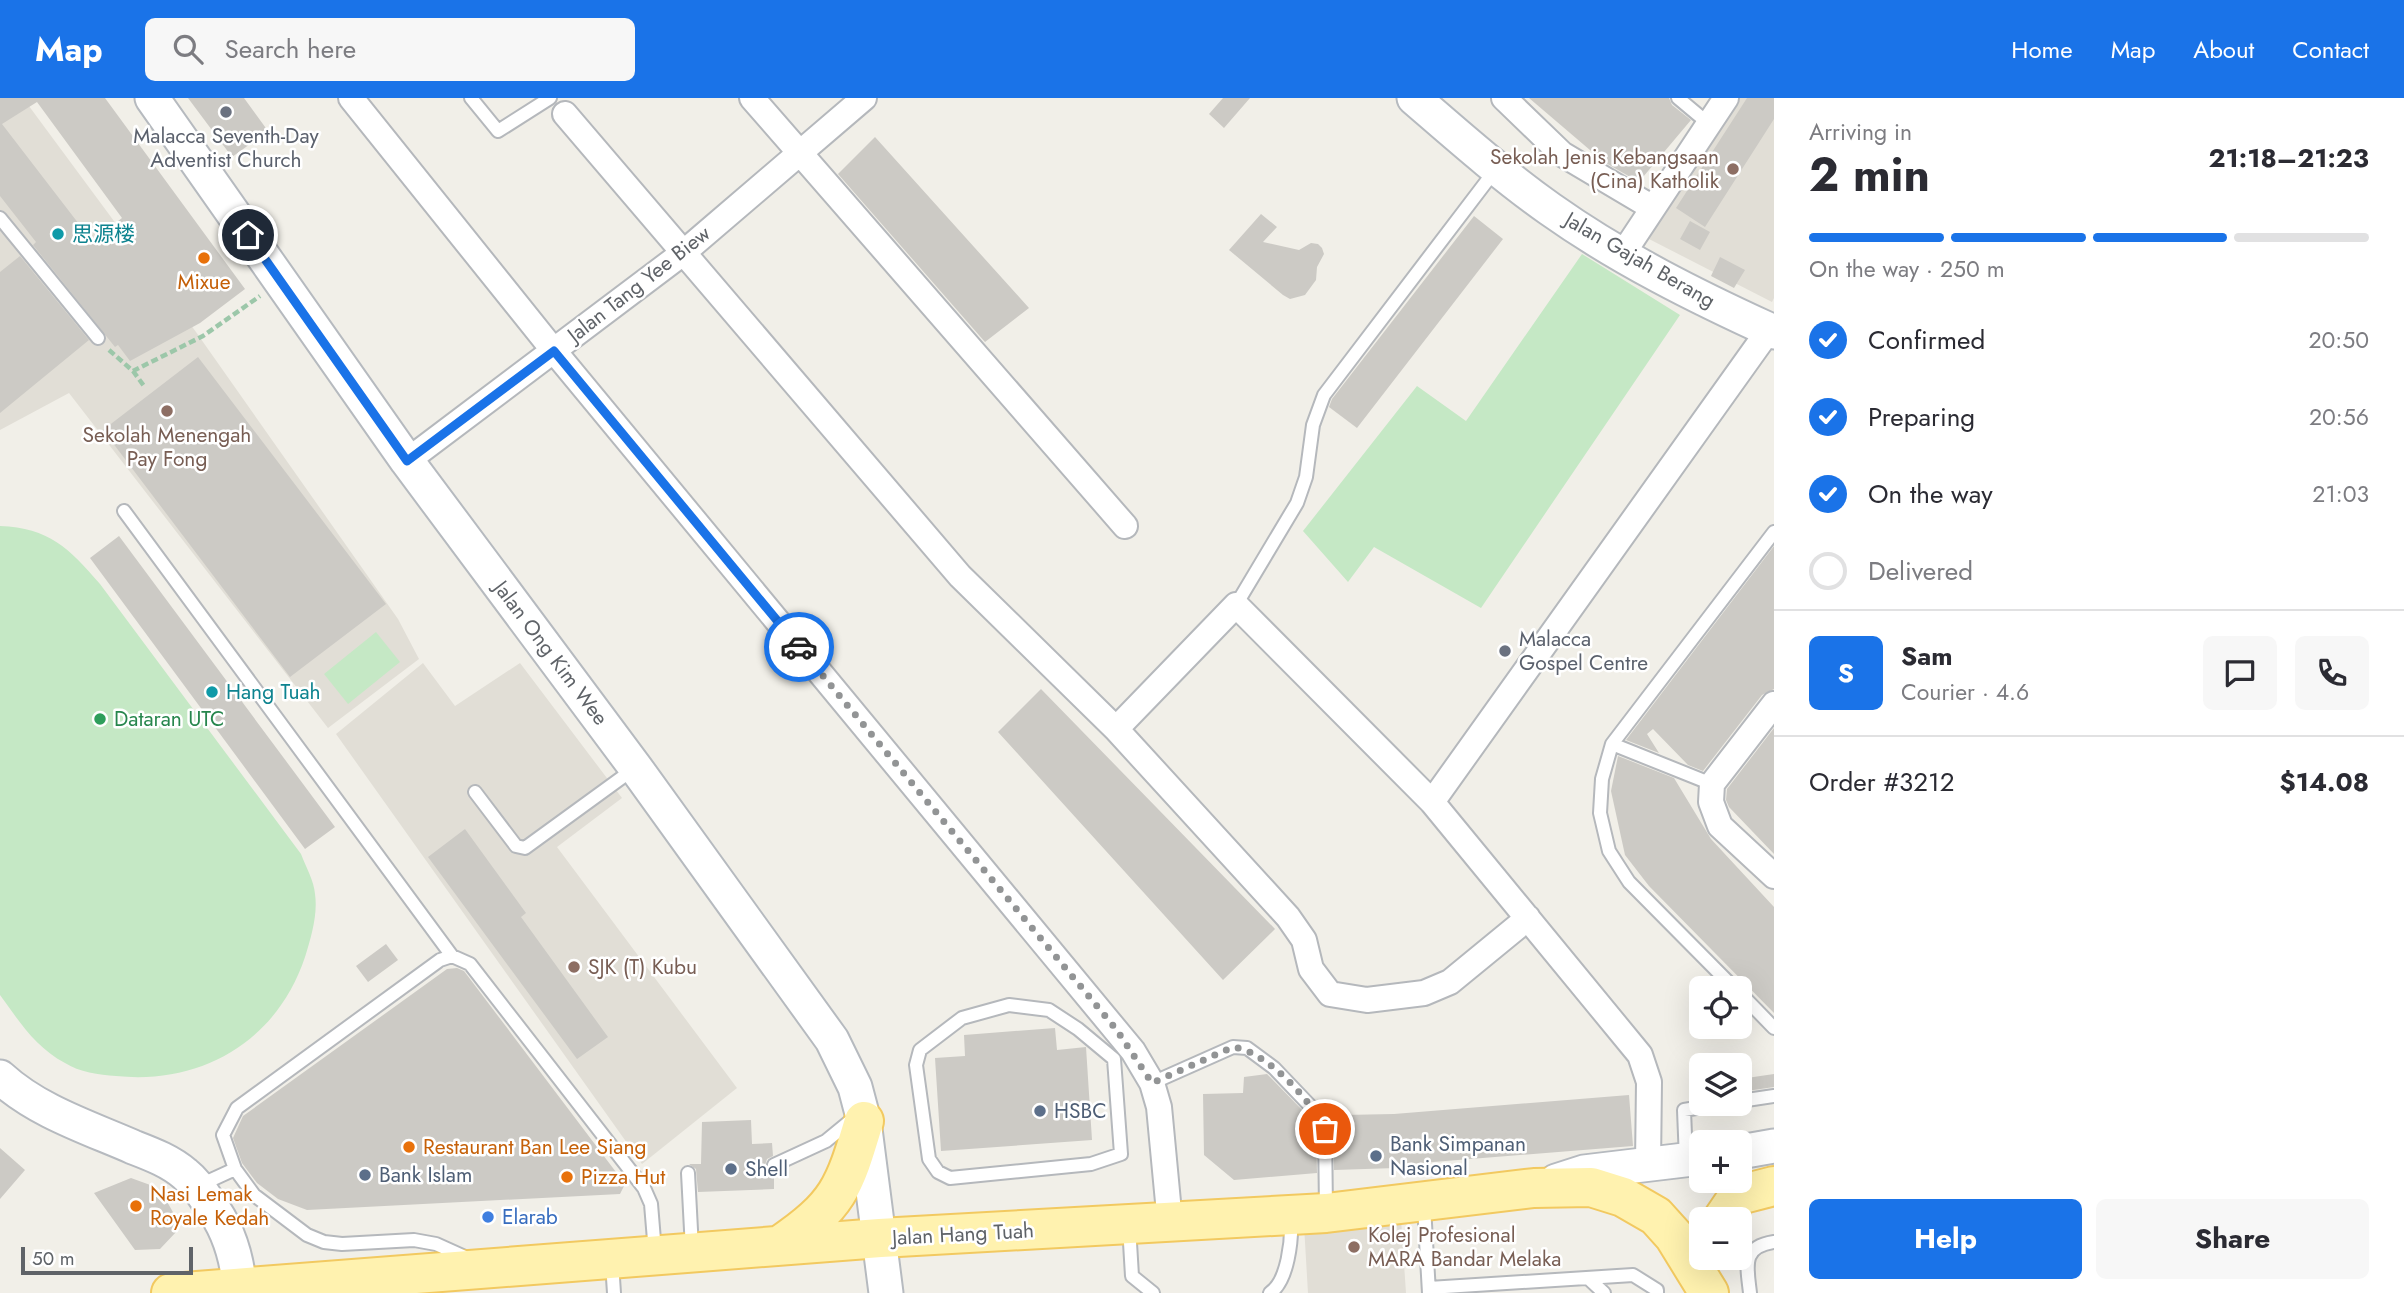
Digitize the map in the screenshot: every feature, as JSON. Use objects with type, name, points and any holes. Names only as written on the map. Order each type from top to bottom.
[{"type":"main road","name":"Jalan Ong Kim Wee","points":[[152,98],[407,461],[635,767],[832,1040],[855,1087],[863,1116],[886,1293]]},
{"type":"main road","name":"Jalan Gajah Berang","points":[[1414,98],[1496,168],[1552,210],[1622,255],[1772,328]]},
{"type":"main road","points":[[0,1077],[47,1110],[166,1161],[184,1173],[198,1187],[221,1219],[232,1247],[240,1290]]},
{"type":"main road","points":[[779,1246],[811,1224],[833,1201],[848,1174],[863,1116]]},
{"type":"main road","points":[[1752,1150],[1774,1146]]},
{"type":"main road","points":[[1534,1188],[1584,1172],[1689,1159]]},
{"type":"main road","points":[[1731,1207],[1739,1195],[1774,1186]]},
{"type":"main road","name":"Jalan Hang Tuah","points":[[171,1293],[240,1290],[488,1268],[613,1276],[674,1254],[880,1238],[1309,1214],[1534,1188],[1591,1187],[1623,1197],[1656,1216],[1674,1236],[1709,1293]]},
{"type":"main road","points":[[1717,1270],[1719,1293]]},
{"type":"street","points":[[351,98],[1123,1055],[1152,1083],[1159,1107],[1170,1223]]},
{"type":"street","points":[[752,98],[1125,526]]},
{"type":"street","name":"Jalan Tang Yee Biew","points":[[407,461],[683,253],[864,98]]},
{"type":"street","points":[[1504,98],[1562,154],[1653,208]]},
{"type":"street","points":[[1622,255],[1726,98]]},
{"type":"street","points":[[557,106],[960,576],[1116,729],[1288,917],[1304,940],[1311,969],[1330,994],[1367,1000],[1424,993],[1450,982],[1528,918]]},
{"type":"street","points":[[1432,802],[1772,328]]},
{"type":"street","points":[[1116,729],[1236,605],[1432,802],[1640,1055],[1649,1082],[1648,1164]]},
{"type":"street","points":[[1774,704],[1712,784],[1711,802],[1720,826],[1774,876]]},
{"type":"lane","points":[[471,98],[498,131],[557,106]]},
{"type":"lane","points":[[1678,98],[1709,124]]},
{"type":"lane","points":[[1236,605],[1297,503],[1306,477],[1313,425],[1324,396],[1496,168]]},
{"type":"lane","points":[[0,218],[98,338]]},
{"type":"lane","points":[[124,511],[452,956],[470,964],[645,1188],[674,1254]]},
{"type":"lane","points":[[1722,976],[1629,881],[1609,851],[1600,813],[1602,779],[1612,744],[1774,533]]},
{"type":"lane","points":[[1612,744],[1712,784]]},
{"type":"lane","points":[[475,792],[516,846],[525,848],[635,767]]},
{"type":"lane","points":[[452,956],[440,960],[237,1108],[223,1135],[235,1170],[254,1195],[307,1235],[324,1242],[342,1244],[414,1240],[436,1244],[488,1268]]},
{"type":"lane","points":[[1009,1005],[1049,1010],[1123,1055],[1121,1154],[1091,1164],[950,1178],[937,1172],[929,1159],[916,1065],[920,1050],[962,1018],[1009,1005]]},
{"type":"lane","points":[[1752,1005],[1774,1028]]},
{"type":"lane","points":[[1152,1083],[1233,1047],[1247,1048],[1274,1068],[1316,1112],[1325,1129],[1309,1214],[1292,1243],[1278,1288],[1269,1293]]},
{"type":"lane","points":[[1752,1099],[1774,1096]]},
{"type":"lane","points":[[1689,1109],[1684,1110],[1689,1137]]},
{"type":"lane","points":[[774,1165],[825,1142],[863,1116]]},
{"type":"lane","points":[[198,1187],[235,1170]]},
{"type":"lane","points":[[674,1254],[688,1173]]},
{"type":"lane","points":[[1424,1202],[1429,1291],[1633,1275],[1657,1290],[1657,1293]]},
{"type":"lane","points":[[1129,1225],[1132,1276],[1153,1293]]},
{"type":"lane","points":[[1750,1293],[1747,1263],[1750,1255],[1762,1244],[1774,1242]]},
{"type":"lane","points":[[1588,1279],[1604,1293]]},
{"type":"path","points":[[133,371],[203,336],[280,281]]},
{"type":"path","points":[[98,338],[133,371],[144,386]]},
{"type":"shaded area","name":"Sekolah Menengah Pay Fong","points":[[0,98],[23,98],[196,332],[398,619],[419,659],[328,728],[69,393],[0,430]]},
{"type":"shaded area","name":"Sekolah Jenis Kebangsaan (Cina) Katholik","points":[[1736,98],[1774,98],[1772,302],[1649,239]]},
{"type":"shaded area","name":"SJK (T) Kubu","points":[[423,663],[455,706],[520,663],[622,798],[557,847],[737,1088],[642,1164],[336,734]]},
{"type":"shaded area","name":"Kolej Profesional MARA Bandar Melaka","points":[[1401,1219],[1406,1293],[1308,1293],[1304,1225]]},
{"type":"green space","points":[[1582,254],[1680,315],[1481,608],[1374,547],[1348,582],[1303,531],[1417,386],[1466,421]]},
{"type":"green space","name":"Dataran UTC","points":[[0,526],[32,531],[57,542],[89,571],[301,854],[311,879],[316,910],[305,957],[292,987],[276,1012],[256,1034],[232,1051],[206,1064],[178,1073],[148,1077],[103,1075],[76,1069],[54,1057],[36,1041],[0,995]]},
{"type":"green space","points":[[376,632],[400,662],[348,704],[324,674]]},
{"type":"building","points":[[0,98],[105,98],[245,289],[200,323],[130,361],[118,345],[115,347],[33,245],[36,242],[0,196]],"holes":[[[37,102],[122,218],[92,241],[2,124]]]},
{"type":"building","points":[[188,98],[244,98],[268,131],[232,157]]},
{"type":"building","points":[[1223,98],[1250,98],[1224,128],[1209,114]]},
{"type":"building","points":[[1529,98],[1669,98],[1672,105],[1691,120],[1643,177],[1632,178],[1604,162]]},
{"type":"building","points":[[1747,98],[1774,98],[1774,119],[1705,227],[1676,208]]},
{"type":"building","points":[[875,137],[1029,308],[985,342],[838,174]]},
{"type":"building","points":[[1261,214],[1277,227],[1263,242],[1299,250],[1311,243],[1322,248],[1324,254],[1317,267],[1316,280],[1305,295],[1290,299],[1283,295],[1229,250]]},
{"type":"building","points":[[1474,216],[1503,239],[1357,428],[1329,407],[1332,399]]},
{"type":"building","points":[[1690,221],[1710,232],[1700,250],[1680,239]]},
{"type":"building","points":[[20,256],[89,340],[0,413],[0,272]]},
{"type":"building","points":[[1720,257],[1745,270],[1734,288],[1711,276]]},
{"type":"building","points":[[198,357],[386,604],[290,677],[103,430]]},
{"type":"building","name":"Hang Tuah","points":[[119,536],[335,827],[305,849],[90,558]]},
{"type":"building","points":[[1774,546],[1774,689],[1762,695],[1703,771],[1688,765],[1653,729],[1647,734],[1659,753],[1626,740]]},
{"type":"building","points":[[1041,689],[1275,929],[1223,980],[998,732]]},
{"type":"building","points":[[1774,728],[1774,854],[1729,807],[1726,800],[1727,789]]},
{"type":"building","points":[[1618,756],[1674,778],[1711,839],[1774,907],[1774,1013],[1752,991],[1752,976],[1738,976],[1649,886],[1625,855],[1611,791]]},
{"type":"building","points":[[465,829],[526,913],[521,917],[608,1037],[577,1059],[428,857]]},
{"type":"building","points":[[386,944],[398,960],[368,982],[356,966]]},
{"type":"building","points":[[457,968],[464,971],[625,1184],[620,1194],[307,1210],[278,1199],[257,1183],[242,1163],[233,1138],[243,1116],[447,969]]},
{"type":"building","points":[[1055,1028],[1057,1050],[1086,1047],[1092,1140],[941,1151],[935,1058],[965,1056],[964,1035]]},
{"type":"building","points":[[1267,1074],[1309,1117],[1316,1131],[1317,1173],[1234,1180],[1204,1155],[1203,1094],[1243,1093],[1244,1077]]},
{"type":"building","points":[[1774,1074],[1774,1087],[1752,1090],[1752,1077]]},
{"type":"building","points":[[1629,1095],[1633,1146],[1396,1165],[1396,1168],[1334,1170],[1334,1140],[1344,1151],[1343,1115],[1394,1114]]},
{"type":"building","name":"Shell","points":[[751,1120],[752,1144],[772,1143],[773,1156],[767,1159],[765,1165],[768,1172],[774,1174],[774,1189],[698,1192],[696,1169],[689,1164],[701,1164],[702,1122]]},
{"type":"building","points":[[0,1148],[25,1170],[0,1199]]},
{"type":"building","name":"Nasi Lemak Royale Kedah","points":[[131,1178],[153,1186],[165,1198],[174,1214],[177,1231],[160,1249],[135,1250],[94,1193]]},
{"type":"way so far","points":[[799,647],[1116,1029],[1152,1083],[1233,1047],[1247,1048],[1274,1068],[1316,1112],[1325,1129]]},
{"type":"place","name":"Malacca Seventh-Day Adventist Church","points":[[226,112]]},
{"type":"place","name":"Sekolah Jenis Kebangsaan (Cina) Katholik","points":[[1733,169]]},
{"type":"place","name":"思源楼","points":[[58,234]]},
{"type":"place","name":"Mixue","points":[[204,258]]},
{"type":"place","name":"Sekolah Menengah Pay Fong","points":[[167,411]]},
{"type":"place","name":"Malacca Gospel Centre","points":[[1505,651]]},
{"type":"place","name":"Hang Tuah","points":[[212,692]]},
{"type":"place","name":"Dataran UTC","points":[[100,719]]},
{"type":"place","name":"SJK (T) Kubu","points":[[574,967]]},
{"type":"place","name":"HSBC","points":[[1040,1111]]},
{"type":"place","name":"Restaurant Ban Lee Siang","points":[[409,1147]]},
{"type":"place","name":"Bank Simpanan Nasional","points":[[1376,1156]]},
{"type":"place","name":"Shell","points":[[731,1169]]},
{"type":"place","name":"Bank Islam","points":[[365,1175]]},
{"type":"place","name":"Pizza Hut","points":[[567,1177]]},
{"type":"place","name":"Nasi Lemak Royale Kedah","points":[[136,1206]]},
{"type":"place","name":"Elarab","points":[[488,1217]]},
{"type":"place","name":"Kolej Profesional MARA Bandar Melaka","points":[[1354,1247]]},
{"type":"route","points":[[248,235],[407,461],[554,351],[799,647]]}]
